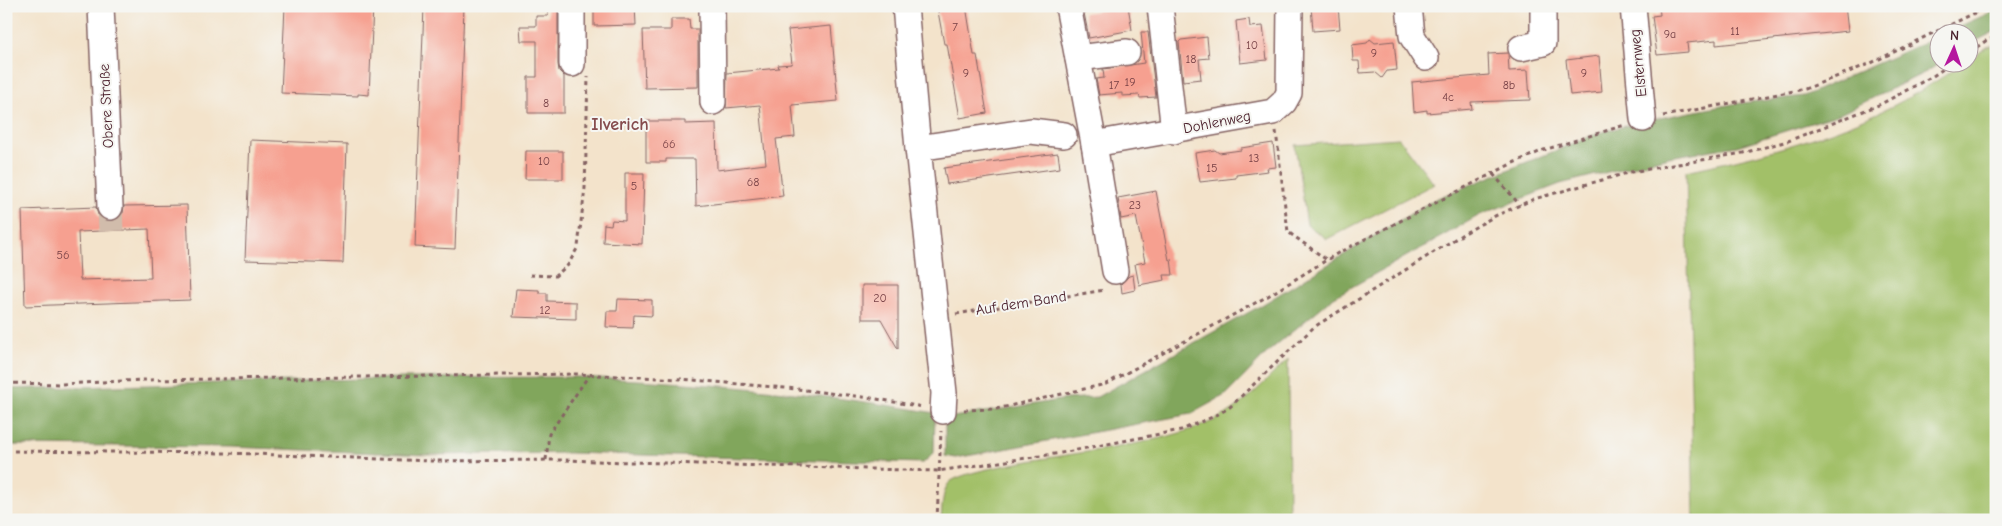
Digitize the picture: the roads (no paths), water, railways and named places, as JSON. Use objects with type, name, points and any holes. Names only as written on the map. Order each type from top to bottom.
[{"type":"street","name":"Obere Straße","points":[[101,6],[110,207]]},
{"type":"street","points":[[572,6],[580,70]]},
{"type":"street","points":[[712,6],[713,102]]},
{"type":"street","points":[[905,6],[944,393],[943,411]]},
{"type":"street","points":[[1068,6],[1094,144],[1111,280]]},
{"type":"street","name":"Dohlenweg","points":[[1160,6],[1174,130],[1273,112],[1284,102],[1288,93],[1290,6]]},
{"type":"street","points":[[1409,6],[1412,36],[1426,58]]},
{"type":"street","points":[[1521,48],[1543,44],[1543,6]]},
{"type":"street","name":"Elsternweg","points":[[1632,6],[1644,120]]},
{"type":"street","points":[[1078,58],[1127,52]]},
{"type":"street","points":[[1094,144],[1174,130]]},
{"type":"street","points":[[918,148],[1031,131],[1064,135]]},
{"type":"tunnel","points":[[110,207],[111,231]]},
{"type":"district","name":"Ilverich","points":[[620,124]]}]
